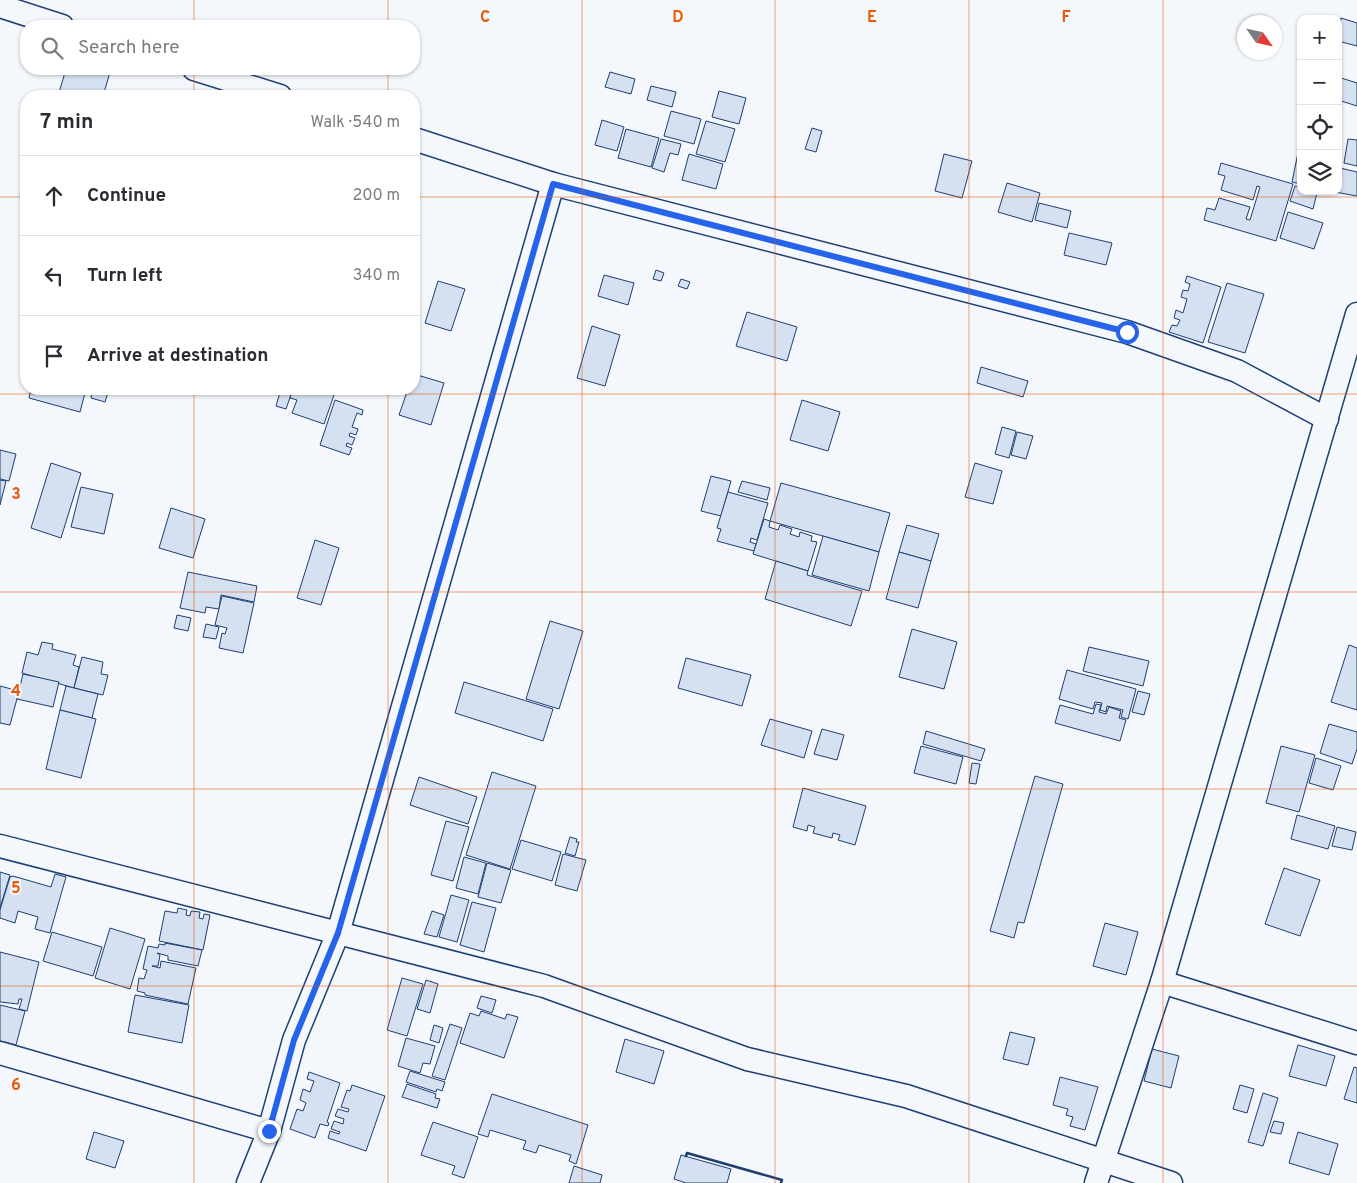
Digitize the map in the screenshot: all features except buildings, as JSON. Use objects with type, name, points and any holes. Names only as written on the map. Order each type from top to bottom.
[{"type":"street","points":[[0,6],[43,20]]},
{"type":"street","points":[[213,75],[261,90]]},
{"type":"street","points":[[420,141],[553,184],[1127,332],[1237,371],[1327,419]]},
{"type":"street","points":[[248,1183],[269,1131],[294,1040],[338,933],[553,184]]},
{"type":"street","points":[[1096,1183],[1162,982],[1357,314]]},
{"type":"street","points":[[0,846],[544,986],[747,1059],[906,1096],[1171,1183]]},
{"type":"street","points":[[1162,982],[1357,1043]]},
{"type":"street","points":[[0,1053],[269,1131]]},
{"type":"wall","points":[[686,1156],[687,1153],[782,1180],[781,1183]]},
{"type":"route","points":[[269,1131],[294,1040],[338,933],[553,184],[1127,332]]}]
